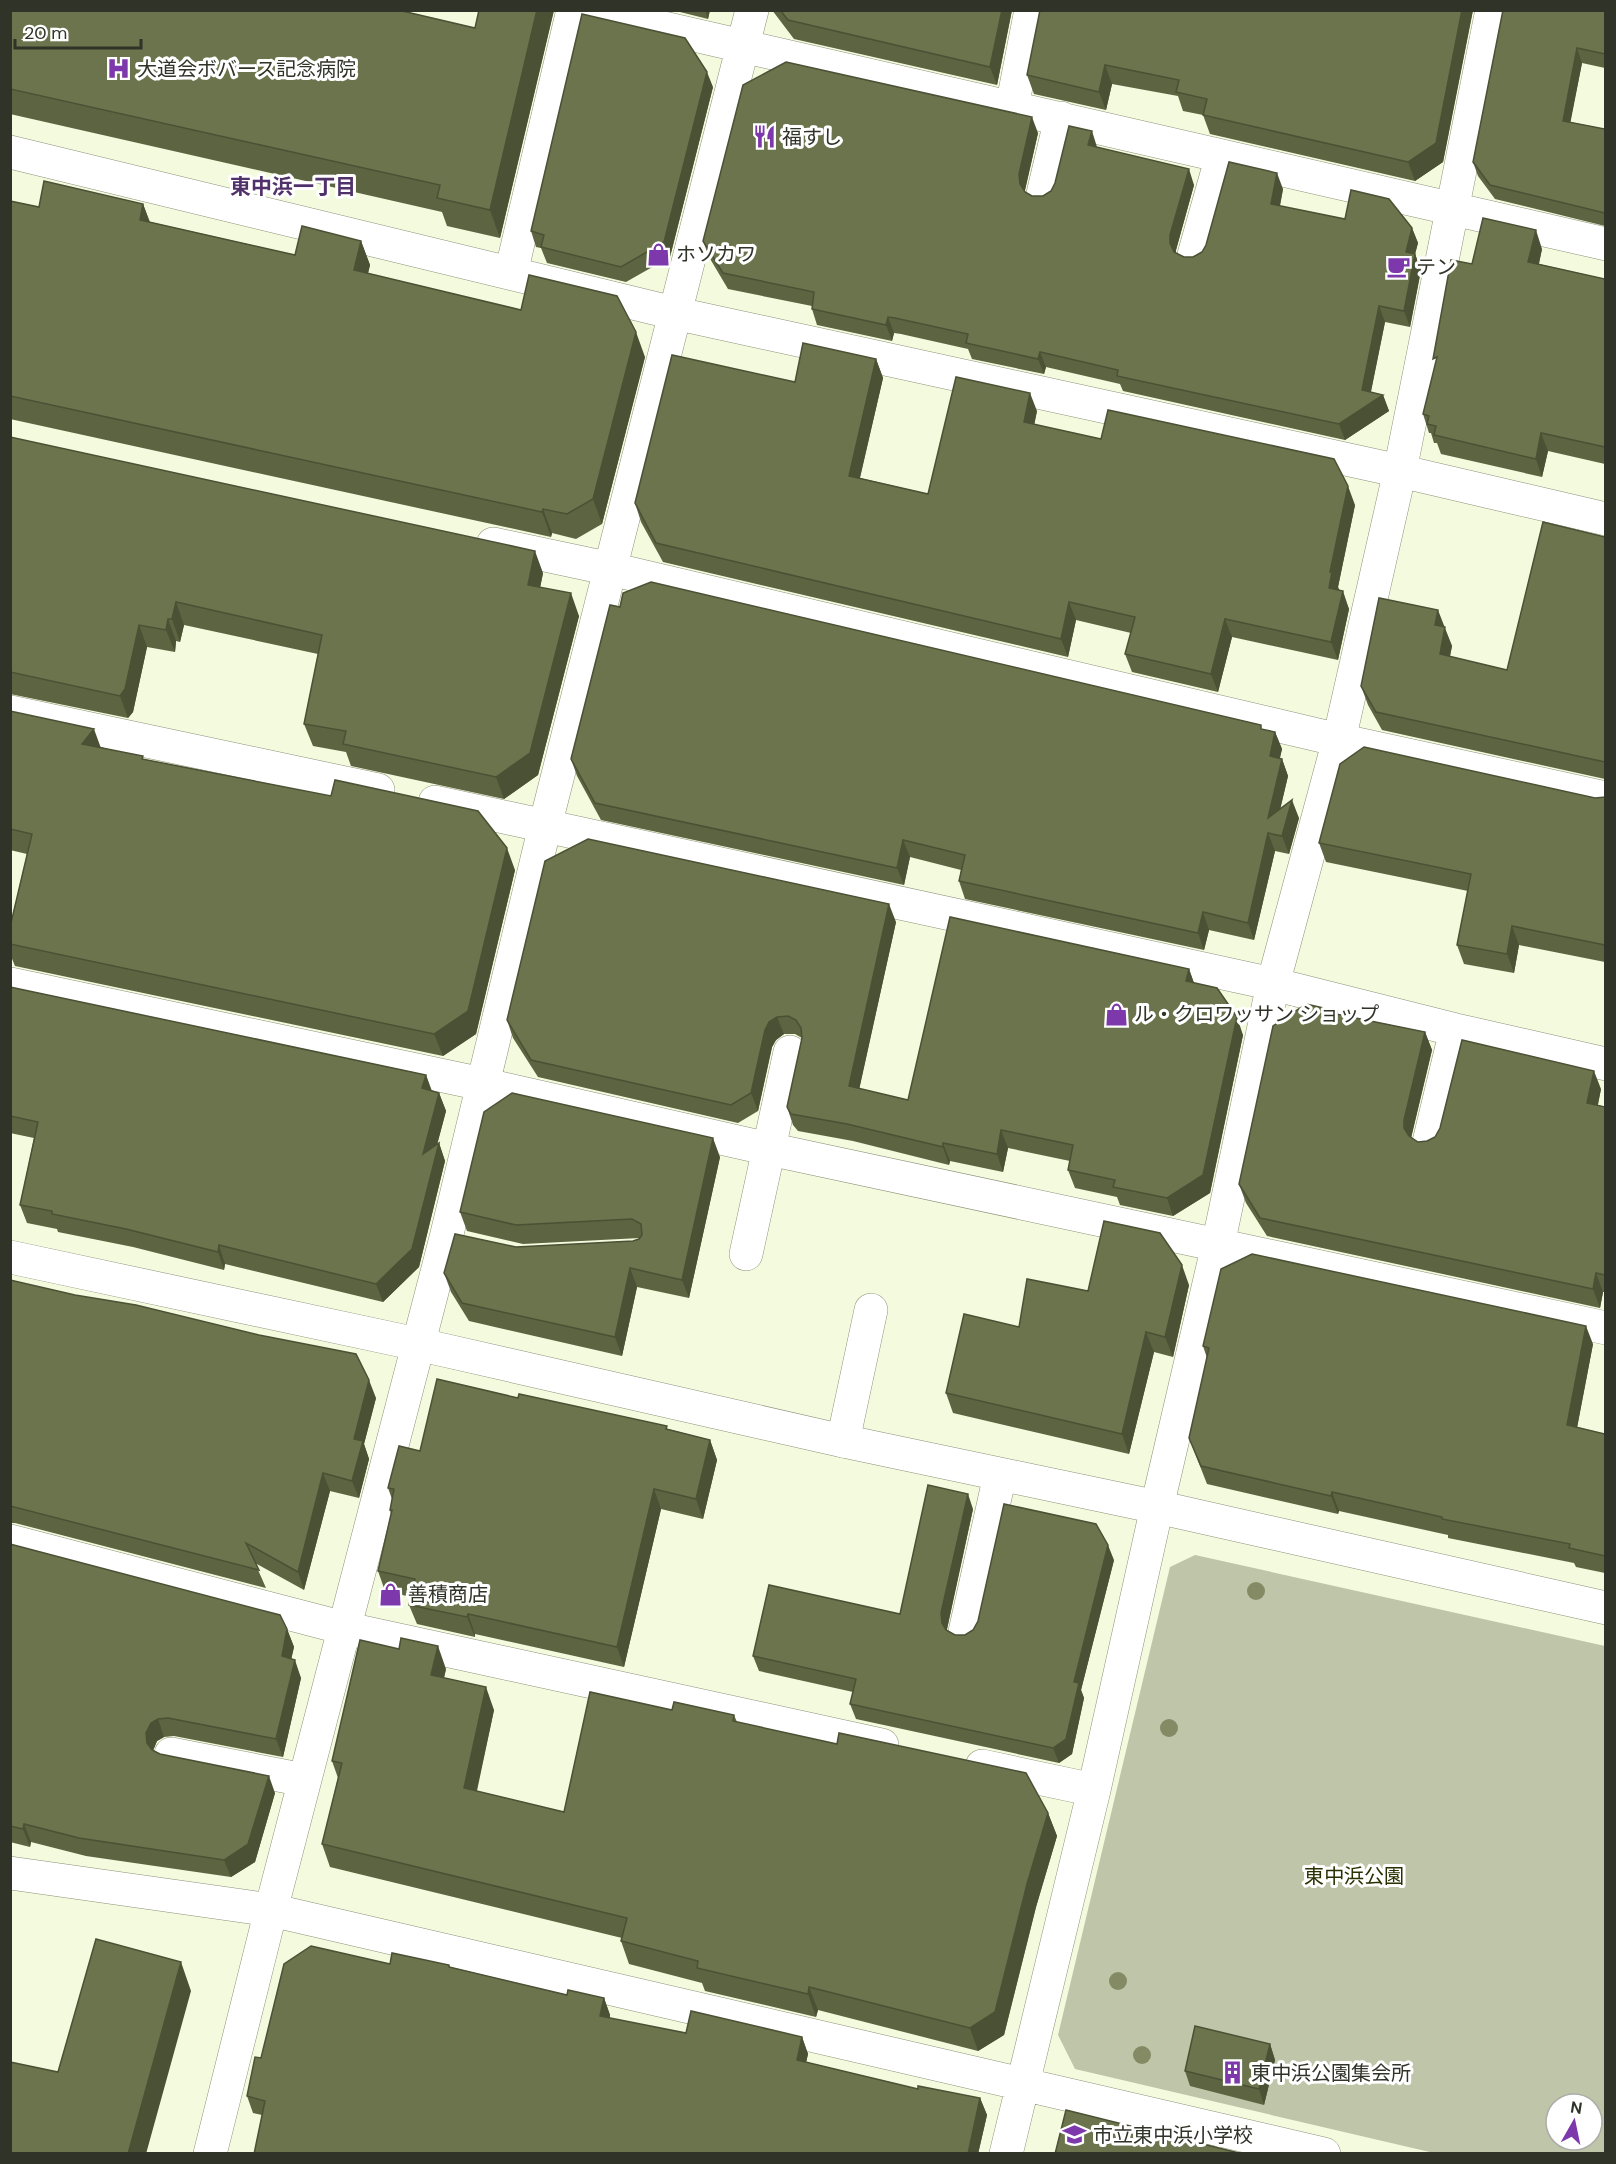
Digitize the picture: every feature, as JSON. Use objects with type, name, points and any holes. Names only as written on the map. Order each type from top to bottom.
[{"type":"street","points":[[511,273],[573,10]]},
{"type":"street","points":[[585,10],[1605,244]]},
{"type":"street","points":[[210,2154],[270,1910],[446,1238],[545,826],[752,10]]},
{"type":"street","points":[[1012,107],[1031,10]]},
{"type":"street","points":[[1006,2154],[1094,1790],[1156,1507],[1218,1245],[1273,984],[1339,740],[1401,471],[1492,10]]},
{"type":"street","points":[[1043,194],[1061,118]]},
{"type":"street","points":[[10,152],[674,313],[1401,471],[1605,519]]},
{"type":"street","points":[[1194,255],[1222,156]]},
{"type":"street","points":[[460,537],[610,569],[1339,740],[1605,798]]},
{"type":"street","points":[[10,712],[1273,984],[1456,1030],[1605,1064]]},
{"type":"street","points":[[10,984],[1605,1328]]},
{"type":"street","points":[[1429,1142],[1456,1030]]},
{"type":"street","points":[[746,1254],[790,1052]]},
{"type":"street","points":[[10,1257],[417,1344],[843,1442],[1156,1507],[1605,1608]]},
{"type":"street","points":[[843,1442],[871,1310]]},
{"type":"street","points":[[965,1632],[1000,1475]]},
{"type":"street","points":[[10,1541],[344,1629],[907,1750]]},
{"type":"street","points":[[171,1754],[304,1780]]},
{"type":"street","points":[[953,1760],[1094,1790]]},
{"type":"street","points":[[10,1873],[270,1910],[1324,2154]]},
{"type":"green space","name":"東中浜公園","points":[[1195,1555],[1605,1646],[1605,2153],[1434,2153],[1075,2069],[1058,2035],[1170,1567]]},
{"type":"building","points":[[10,10],[398,10],[475,28],[479,10],[537,10],[490,210],[437,198],[440,185],[10,89]]},
{"type":"building","points":[[780,10],[1002,10],[990,67],[788,20]]},
{"type":"building","points":[[1040,10],[1462,10],[1436,143],[1408,162],[1203,115],[1207,99],[1176,92],[1179,80],[1105,65],[1099,92],[1027,75]]},
{"type":"building","points":[[1503,10],[1605,10],[1605,54],[1577,48],[1563,121],[1605,129],[1605,213],[1490,185],[1473,162]]},
{"type":"building","points":[[582,14],[685,38],[707,72],[664,242],[621,267],[541,247],[544,235],[531,231]]},
{"type":"building","points":[[786,62],[1032,117],[1019,174],[1020,184],[1025,192],[1032,196],[1043,196],[1051,191],[1069,126],[1092,131],[1088,145],[1189,169],[1170,235],[1170,243],[1174,252],[1184,257],[1193,257],[1202,252],[1206,245],[1229,162],[1277,173],[1271,204],[1345,219],[1351,190],[1389,199],[1412,228],[1406,252],[1415,254],[1404,311],[1379,306],[1362,390],[1383,395],[1339,424],[1117,376],[1118,370],[1040,352],[1038,359],[966,343],[968,334],[895,318],[888,317],[886,325],[812,309],[814,292],[723,273],[703,241],[743,85]]},
{"type":"building","points":[[44,181],[143,204],[140,220],[295,255],[302,226],[361,241],[354,270],[521,310],[529,275],[617,296],[636,332],[593,499],[567,514],[543,509],[542,512],[10,396],[10,201],[39,207]]},
{"type":"building","points":[[1483,218],[1536,230],[1528,262],[1605,279],[1605,447],[1541,433],[1536,459],[1434,435],[1436,426],[1427,424],[1429,416],[1423,414],[1437,357],[1433,359],[1451,260],[1472,264]]},
{"type":"building","points":[[803,343],[876,359],[849,476],[928,494],[956,377],[1030,393],[1024,422],[1101,439],[1108,410],[1334,459],[1348,486],[1330,572],[1332,572],[1329,588],[1343,591],[1331,642],[1225,619],[1211,674],[1125,654],[1135,617],[1069,602],[1061,639],[656,543],[635,503],[672,355],[795,382]]},
{"type":"building","points":[[10,437],[535,551],[528,585],[571,593],[530,753],[496,777],[343,744],[346,731],[304,724],[322,635],[176,602],[172,619],[168,619],[166,630],[139,625],[125,689],[120,696],[10,672]]},
{"type":"building","points":[[1543,522],[1605,537],[1605,762],[1376,712],[1361,686],[1379,598],[1438,610],[1435,625],[1445,627],[1440,654],[1507,670]]},
{"type":"building","points":[[651,582],[1261,725],[1261,729],[1275,732],[1270,756],[1282,759],[1268,818],[1292,800],[1282,836],[1268,833],[1248,923],[1203,912],[1198,933],[959,881],[965,855],[903,840],[897,868],[595,803],[571,759],[610,605],[620,607],[623,593]]},
{"type":"building","points":[[10,711],[94,729],[82,744],[143,756],[142,759],[331,796],[335,780],[478,811],[507,848],[468,1011],[434,1034],[10,944],[10,927],[32,834],[10,829]]},
{"type":"building","points":[[1364,747],[1595,798],[1605,797],[1605,945],[1512,926],[1507,954],[1457,945],[1471,874],[1319,843],[1340,764]]},
{"type":"building","points":[[588,839],[889,904],[849,1086],[908,1100],[950,917],[1189,969],[1186,981],[1217,988],[1237,1017],[1203,1175],[1167,1198],[1113,1187],[1115,1180],[1068,1170],[1073,1145],[1001,1130],[997,1154],[943,1143],[943,1147],[847,1124],[791,1114],[787,1107],[802,1038],[801,1028],[796,1020],[788,1016],[777,1017],[769,1022],[765,1030],[751,1093],[731,1105],[531,1060],[507,1020],[545,861]]},
{"type":"building","points":[[10,987],[426,1075],[422,1088],[439,1093],[423,1154],[439,1143],[412,1249],[376,1284],[219,1245],[218,1252],[20,1205],[38,1122],[10,1116]]},
{"type":"building","points":[[1306,1004],[1337,1011],[1336,1014],[1425,1032],[1404,1120],[1404,1128],[1409,1136],[1418,1142],[1435,1137],[1440,1128],[1462,1040],[1594,1071],[1587,1103],[1605,1107],[1605,1275],[1596,1273],[1593,1289],[1260,1218],[1239,1184],[1273,1026]]},
{"type":"building","points":[[512,1093],[713,1138],[682,1280],[630,1268],[615,1337],[462,1303],[444,1273],[455,1234],[516,1247],[633,1241],[642,1235],[641,1224],[632,1219],[516,1225],[460,1212],[484,1112]]},
{"type":"building","points":[[1104,1221],[1160,1233],[1182,1265],[1165,1337],[1146,1332],[1122,1434],[946,1393],[964,1314],[1019,1327],[1027,1279],[1088,1291]]},
{"type":"building","points":[[1252,1254],[1586,1326],[1567,1425],[1605,1434],[1605,1556],[1569,1548],[1570,1544],[1442,1519],[1442,1517],[1332,1492],[1331,1496],[1201,1466],[1189,1438],[1209,1348],[1203,1346],[1221,1269]]},
{"type":"building","points":[[10,1280],[75,1295],[136,1305],[259,1335],[356,1354],[369,1380],[354,1439],[363,1441],[352,1481],[323,1473],[298,1572],[246,1543],[259,1570],[10,1506]]},
{"type":"building","points":[[437,1379],[518,1398],[519,1394],[667,1426],[666,1429],[710,1440],[696,1499],[654,1489],[617,1647],[468,1614],[467,1617],[409,1605],[415,1579],[378,1571],[392,1510],[390,1510],[394,1489],[388,1488],[399,1446],[420,1451]]},
{"type":"building","points":[[928,1485],[968,1494],[941,1613],[942,1623],[946,1630],[955,1635],[965,1635],[973,1630],[978,1621],[1004,1504],[1096,1524],[1108,1545],[1074,1682],[1079,1683],[1066,1739],[1053,1748],[850,1704],[856,1679],[753,1656],[769,1585],[900,1614]]},
{"type":"building","points":[[10,1544],[280,1615],[287,1629],[282,1656],[295,1660],[276,1739],[168,1718],[158,1719],[151,1723],[146,1733],[147,1743],[152,1750],[160,1754],[269,1776],[248,1844],[224,1860],[79,1838],[24,1824],[23,1829],[10,1826]]},
{"type":"building","points":[[401,1638],[438,1646],[431,1675],[486,1687],[464,1788],[564,1812],[590,1692],[672,1710],[674,1702],[734,1715],[733,1721],[837,1744],[839,1733],[1026,1773],[1048,1813],[1027,1884],[995,2012],[970,2028],[809,1987],[808,1994],[697,1968],[698,1961],[621,1941],[627,1918],[322,1844],[342,1763],[332,1761],[360,1640],[399,1649]]},
{"type":"building","points":[[96,1939],[181,1962],[128,2154],[10,2154],[10,2062],[58,2072]]},
{"type":"building","points":[[311,1946],[390,1964],[392,1953],[567,1995],[568,1990],[604,1998],[600,2016],[686,2033],[691,2011],[802,2037],[797,2060],[918,2089],[918,2086],[980,2098],[968,2154],[254,2154],[265,2101],[247,2096],[255,2057],[261,2058],[284,1964]]},
{"type":"building","name":"東中浜公園集会所","points":[[1195,2026],[1270,2044],[1259,2089],[1185,2071]]},
{"type":"building","points":[[1066,2110],[1243,2154],[1055,2154]]},
{"type":"place","name":"大道会ボバース記念病院","points":[[119,69]]},
{"type":"place","name":"福すし","points":[[764,137]]},
{"type":"place","name":"ホソカワ","points":[[658,254]]},
{"type":"place","name":"テン","points":[[1398,267]]},
{"type":"place","name":"ル・クロワッサン ショップ","points":[[1116,1014]]},
{"type":"place","name":"善積商店","points":[[390,1594]]},
{"type":"place","name":"東中浜公園集会所","points":[[1233,2073]]},
{"type":"place","name":"市立東中浜小学校","points":[[1075,2135]]},
{"type":"district","name":"東中浜一丁目","points":[[293,187]]}]
